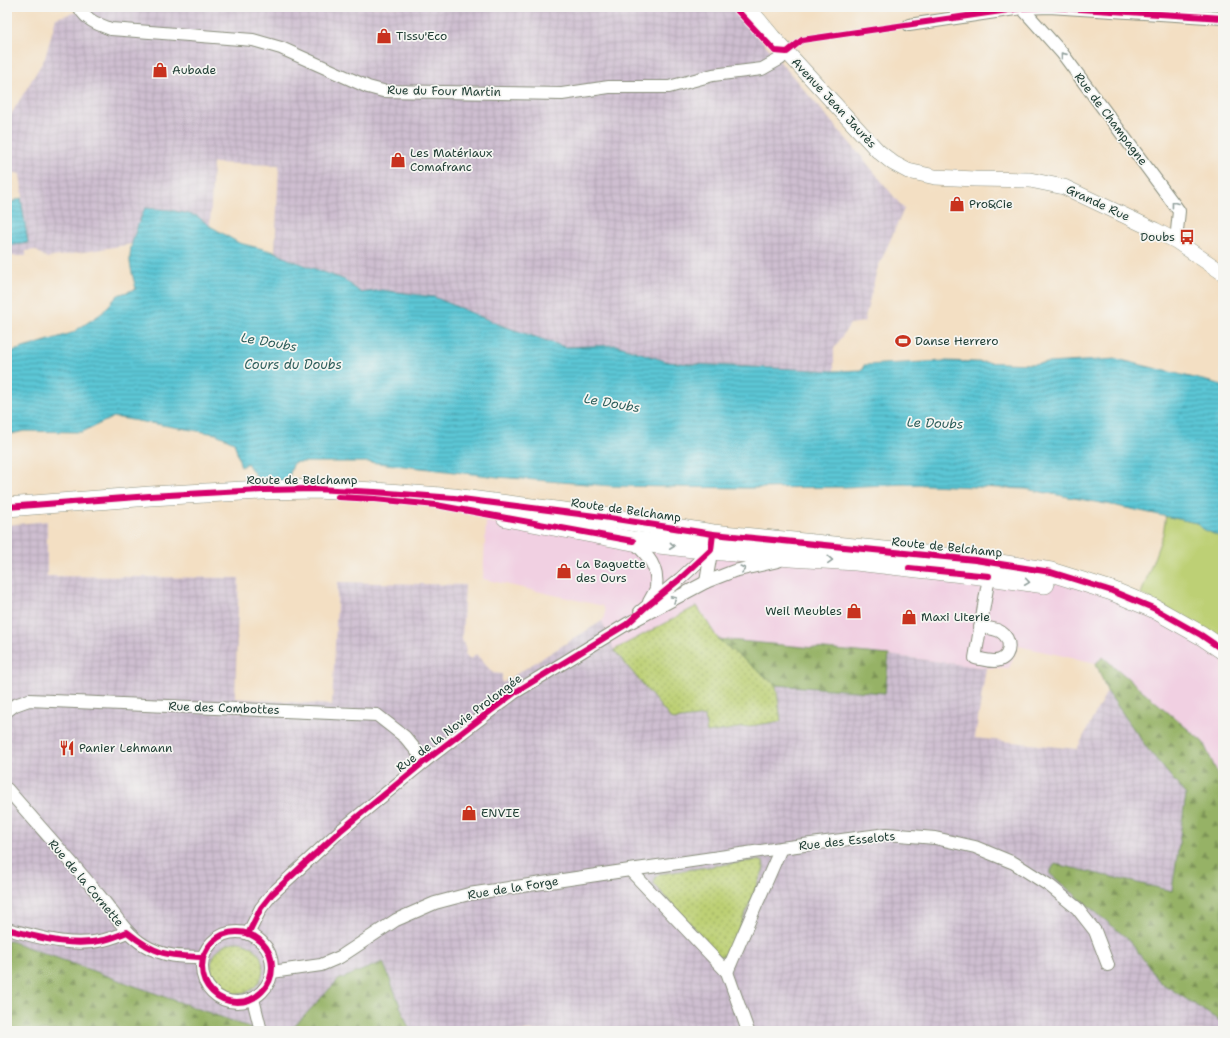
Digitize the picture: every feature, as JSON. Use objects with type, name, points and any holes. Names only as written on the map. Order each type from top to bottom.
[{"type":"main road","name":"Route de Belchamp","points":[[7,507],[150,496],[264,490],[315,489],[454,498],[603,517],[712,542],[791,557],[1051,572],[1112,591],[1153,608],[1201,635],[1223,650]]},
{"type":"main road","name":"Route de Belchamp","points":[[7,513],[90,506],[218,499],[314,496],[375,499],[436,505],[633,541],[712,542],[990,569],[1110,600],[1149,614],[1223,657]]},
{"type":"street","name":"Avenue Jean Jaurès","points":[[748,7],[787,52],[878,151],[893,163],[908,171],[935,177]]},
{"type":"street","points":[[909,24],[1021,8],[1049,7],[1223,18]]},
{"type":"street","name":"Rue de Champagne","points":[[1021,8],[1062,54],[1179,211],[1176,241]]},
{"type":"street","name":"Rue du Four Martin","points":[[81,11],[96,24],[112,29],[253,40],[281,48],[368,87],[383,91],[562,94],[609,87],[669,87],[714,75],[762,69],[780,59],[787,52]]},
{"type":"street","name":"Grande Rue","points":[[935,177],[1030,180],[1064,187],[1176,241],[1223,274]]},
{"type":"street","points":[[633,541],[646,553],[653,564],[656,574],[656,588],[648,605]]},
{"type":"street","points":[[706,582],[712,542]]},
{"type":"street","name":"Rue de la Novie Prolongée","points":[[627,624],[680,579],[712,542]]},
{"type":"street","name":"Rue de la Novie Prolongée","points":[[248,934],[260,908],[272,894],[340,831],[425,761],[514,693],[627,624],[706,582],[734,571],[791,557]]},
{"type":"street","points":[[980,627],[990,569]]},
{"type":"street","name":"Rue des Combottes","points":[[7,711],[15,705],[29,700],[377,715],[405,737],[425,761]]},
{"type":"street","name":"Rue de la Cornette","points":[[7,789],[103,900],[128,932],[143,945],[160,953],[174,956],[203,958]]},
{"type":"street","name":"Rue des Esselots","points":[[630,870],[887,834],[935,838],[975,847],[1014,863],[1050,886],[1077,908],[1095,931],[1108,965]]},
{"type":"street","points":[[728,972],[781,848]]},
{"type":"street","points":[[630,870],[728,972],[748,1031]]},
{"type":"street","name":"Rue de la Forge","points":[[272,972],[321,965],[340,958],[396,920],[435,903],[469,894],[630,870]]},
{"type":"street","points":[[7,929],[57,941],[78,942],[103,940],[128,932]]},
{"type":"street","points":[[237,932],[248,934],[259,940],[267,949],[272,960],[270,981],[265,989],[253,999],[239,1002],[228,1001],[218,997],[210,990],[204,980],[202,970],[203,958],[208,948],[215,940],[226,934],[237,932]]},
{"type":"street","points":[[253,999],[261,1031]]},
{"type":"shaded area","points":[[94,7],[733,7],[862,157],[904,209],[877,270],[864,322],[850,324],[834,349],[834,371],[668,362],[616,345],[565,347],[500,325],[382,290],[361,293],[345,280],[288,259],[275,252],[279,165],[213,163],[210,226],[196,216],[145,208],[132,244],[47,258],[35,250],[26,251],[26,256],[7,256],[7,246],[28,243],[21,198],[23,197],[20,174],[7,171],[7,121],[45,58],[56,18]]},
{"type":"shaded area","points":[[47,521],[47,576],[239,578],[235,698],[332,705],[338,582],[465,585],[462,639],[466,650],[465,654],[470,659],[476,654],[493,673],[502,674],[502,683],[602,621],[614,650],[705,716],[708,733],[781,721],[776,685],[884,693],[889,655],[986,668],[975,738],[1077,749],[1107,691],[1147,748],[1186,795],[1172,892],[1055,864],[1049,873],[1129,940],[1160,982],[1223,1023],[1223,1031],[410,1031],[383,962],[338,980],[290,1031],[255,1031],[243,1025],[7,940],[7,525]]},
{"type":"shaded area","points":[[486,522],[847,538],[1050,564],[1223,640],[1223,785],[1203,742],[1103,657],[1096,663],[1018,646],[1009,668],[986,668],[889,655],[718,639],[697,606],[614,650],[602,621],[605,617],[603,606],[483,579]]},
{"type":"green space","points":[[1166,516],[1197,523],[1203,529],[1223,538],[1223,640],[1141,594],[1163,534]]},
{"type":"green space","points":[[697,606],[718,639],[776,685],[781,721],[707,733],[705,716],[672,720],[614,650]]},
{"type":"green space","points":[[718,639],[889,655],[885,693],[776,685]]},
{"type":"green space","points":[[1103,657],[1203,742],[1223,785],[1223,1023],[1160,982],[1129,940],[1049,873],[1055,864],[1172,891],[1186,795],[1147,748],[1107,691],[1096,663]]},
{"type":"green space","points":[[758,860],[763,862],[764,868],[727,956],[719,956],[654,884],[655,878],[659,874]]},
{"type":"green space","points":[[7,940],[243,1025],[255,1031],[7,1031]]},
{"type":"green space","points":[[237,942],[251,946],[259,954],[263,968],[259,982],[251,990],[237,994],[223,990],[215,982],[211,968],[215,954],[223,946]]},
{"type":"green space","points":[[383,962],[410,1031],[290,1031],[338,980]]},
{"type":"water","points":[[21,198],[28,243],[7,246],[7,204]]},
{"type":"water","name":"Cours du Doubs","points":[[145,208],[171,210],[197,216],[210,226],[239,243],[275,252],[288,259],[345,280],[361,293],[382,290],[434,297],[500,325],[565,347],[616,345],[668,362],[834,371],[863,370],[864,365],[946,361],[1031,364],[1117,359],[1219,384],[1223,387],[1223,538],[1203,529],[1197,523],[1026,489],[904,484],[846,487],[747,488],[612,486],[498,477],[369,462],[294,462],[287,482],[270,481],[257,478],[247,463],[241,467],[234,442],[216,434],[114,417],[82,432],[24,431],[7,435],[7,353],[72,333],[102,313],[118,295],[136,289],[130,265],[130,255],[134,234]]},
{"type":"cycle path","points":[[734,7],[775,51],[787,52],[802,40],[1022,8],[1049,7],[1223,18]]},
{"type":"cycle path","points":[[7,507],[150,496],[263,490],[315,489],[454,498],[603,517],[713,534],[975,560],[1051,572],[1112,591],[1153,608],[1201,635],[1223,650]]},
{"type":"cycle path","points":[[338,497],[436,505],[633,541]]},
{"type":"cycle path","points":[[248,934],[261,908],[272,894],[340,831],[425,761],[514,693],[627,624],[680,579],[711,550],[713,534]]},
{"type":"cycle path","points":[[909,568],[989,576]]},
{"type":"cycle path","points":[[7,929],[55,940],[79,943],[104,940],[127,932],[137,940],[162,953],[180,956],[203,957]]},
{"type":"cycle path","points":[[237,932],[250,935],[262,942],[269,954],[272,967],[269,980],[262,992],[250,999],[237,1002],[224,999],[212,992],[205,980],[202,967],[205,954],[212,942],[224,935],[237,932]]},
{"type":"place","name":"Tissu'Eco","points":[[384,36]]},
{"type":"place","name":"Aubade","points":[[160,70]]},
{"type":"place","name":"Les Matériaux Comafranc","points":[[398,160]]},
{"type":"place","name":"Pro&Cie","points":[[957,204]]},
{"type":"place","name":"Doubs","points":[[1187,237]]},
{"type":"place","name":"Danse Herrero","points":[[903,341]]},
{"type":"place","name":"La Baguette des Ours","points":[[564,571]]},
{"type":"place","name":"Weil Meubles","points":[[854,611]]},
{"type":"place","name":"Maxi Literie","points":[[909,617]]},
{"type":"place","name":"Panier Lehmann","points":[[67,748]]},
{"type":"place","name":"ENVIE","points":[[469,813]]},
{"type":"water label","name":"Le Doubs","points":[[269,342]]},
{"type":"water label","name":"Le Doubs","points":[[612,403]]},
{"type":"water label","name":"Le Doubs","points":[[935,423]]}]
